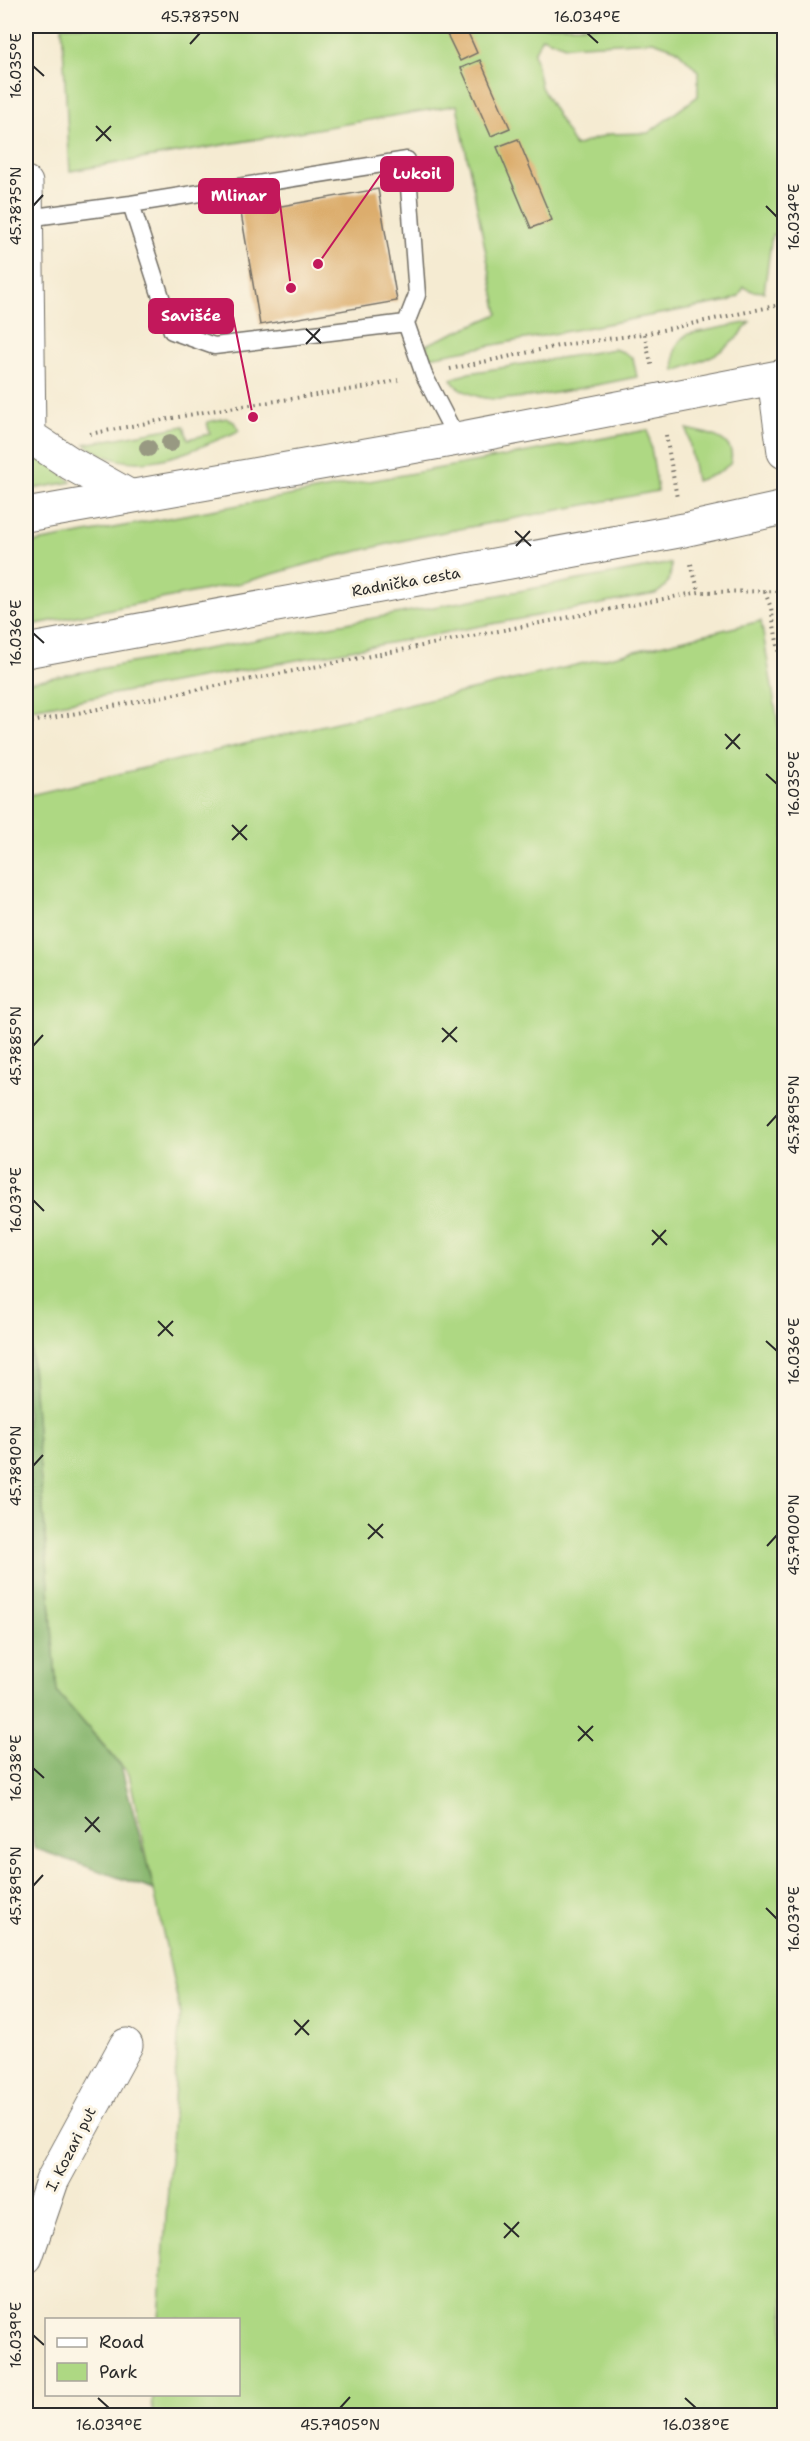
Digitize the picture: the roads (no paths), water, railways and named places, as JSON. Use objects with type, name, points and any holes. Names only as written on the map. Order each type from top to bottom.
[{"type":"main road","points":[[26,183],[27,439],[129,496]]},
{"type":"main road","points":[[26,515],[458,439],[779,377],[784,452]]},
{"type":"main road","name":"Radnička cesta","points":[[26,651],[674,532],[784,508]]},
{"type":"main road","name":"I. Kozari put","points":[[26,2257],[52,2181],[126,2045]]},
{"type":"lane","points":[[27,218],[131,204],[407,160],[417,295],[406,323],[424,375],[458,439]]},
{"type":"lane","points":[[131,204],[172,331],[214,346],[406,323]]},
{"type":"place","name":"Lukoil","points":[[318,264]]},
{"type":"place","name":"Mlinar","points":[[291,288]]},
{"type":"place","name":"Savišće","points":[[253,417]]}]
